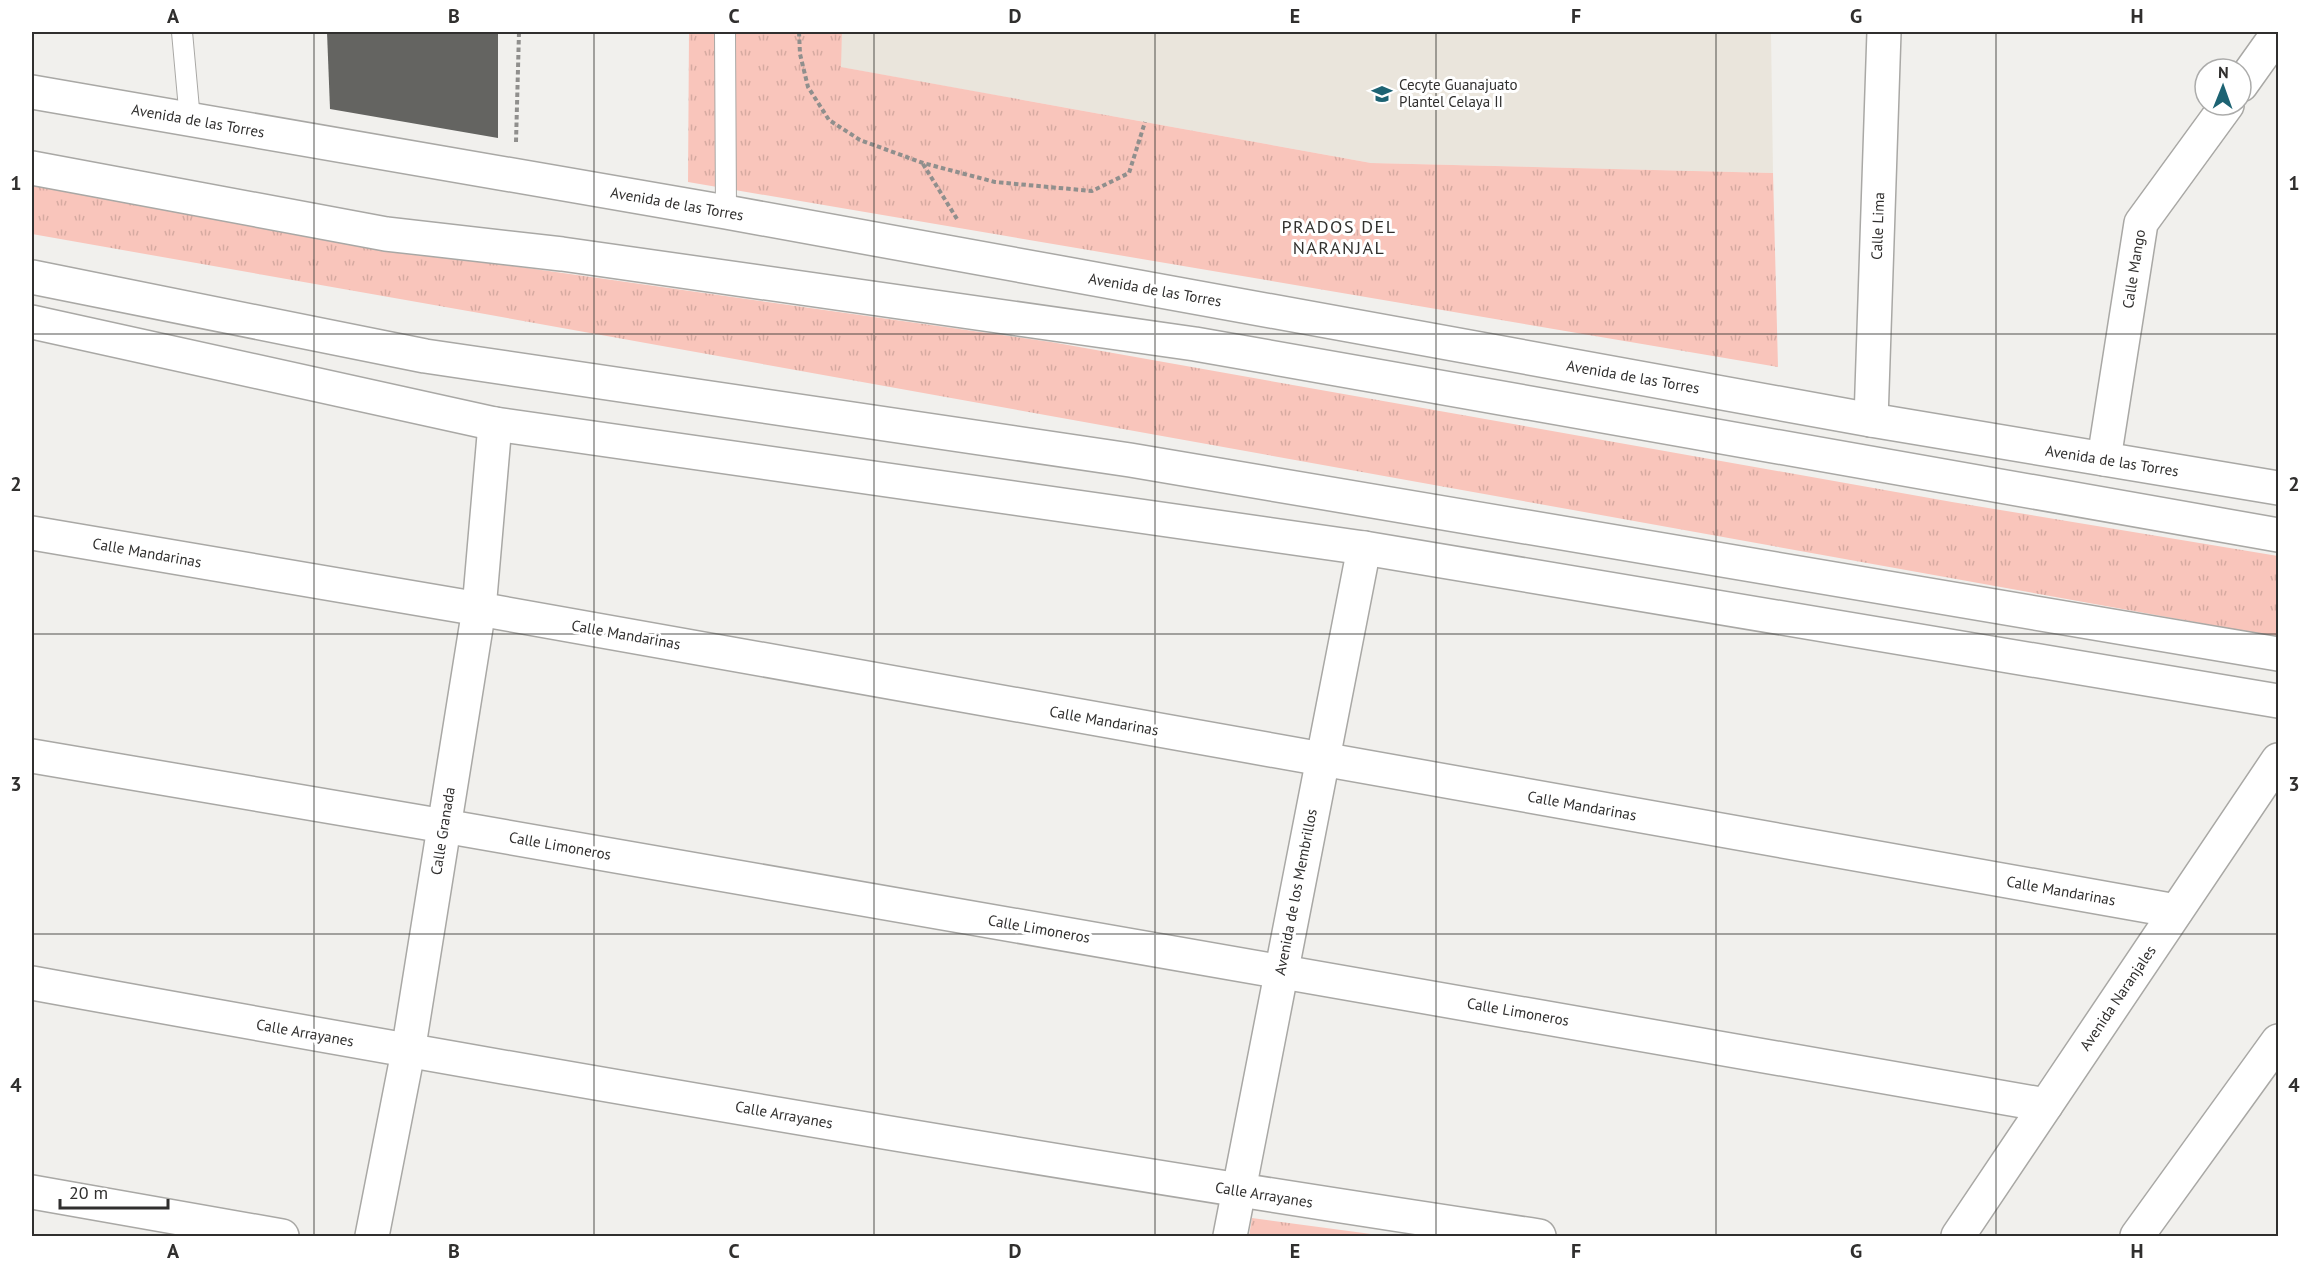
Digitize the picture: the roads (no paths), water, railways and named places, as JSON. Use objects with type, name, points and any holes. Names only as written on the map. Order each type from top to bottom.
[{"type":"street","name":"Calle Lima","points":[[1871,420],[1884,32]]},
{"type":"street","points":[[2253,68],[2278,33]]},
{"type":"street","name":"Avenida de las Torres","points":[[32,92],[726,212],[1871,420],[2278,488]]},
{"type":"street","name":"Calle Mango","points":[[2104,459],[2141,223],[2218,117]]},
{"type":"street","points":[[32,168],[386,234],[561,254],[1195,344],[2278,535]]},
{"type":"street","points":[[32,277],[425,356],[1130,460],[2278,654]]},
{"type":"street","points":[[32,322],[495,424],[1364,548],[2278,701]]},
{"type":"street","name":"Calle Granada","points":[[372,1236],[408,1052],[479,609],[495,424]]},
{"type":"street","name":"Calle Mandarinas","points":[[32,534],[479,609],[2176,911]]},
{"type":"street","name":"Avenida de los Membrillos","points":[[1230,1236],[1364,548]]},
{"type":"street","name":"Calle Limoneros","points":[[32,756],[2046,1105]]},
{"type":"street","name":"Avenida Naranjales","points":[[1958,1236],[2278,760]]},
{"type":"street","name":"Calle Arrayanes","points":[[32,983],[408,1052],[1240,1192],[1539,1236]]},
{"type":"street","points":[[2137,1236],[2278,1041]]},
{"type":"street","points":[[32,1192],[282,1236]]},
{"type":"lane","points":[[182,32],[190,120]]},
{"type":"lane","points":[[725,32],[726,212]]},
{"type":"place","name":"Cecyte Guanajuato Plantel Celaya II","points":[[1382,94]]},
{"type":"district","name":"PRADOS DEL NARANJAL","points":[[1339,237]]}]
